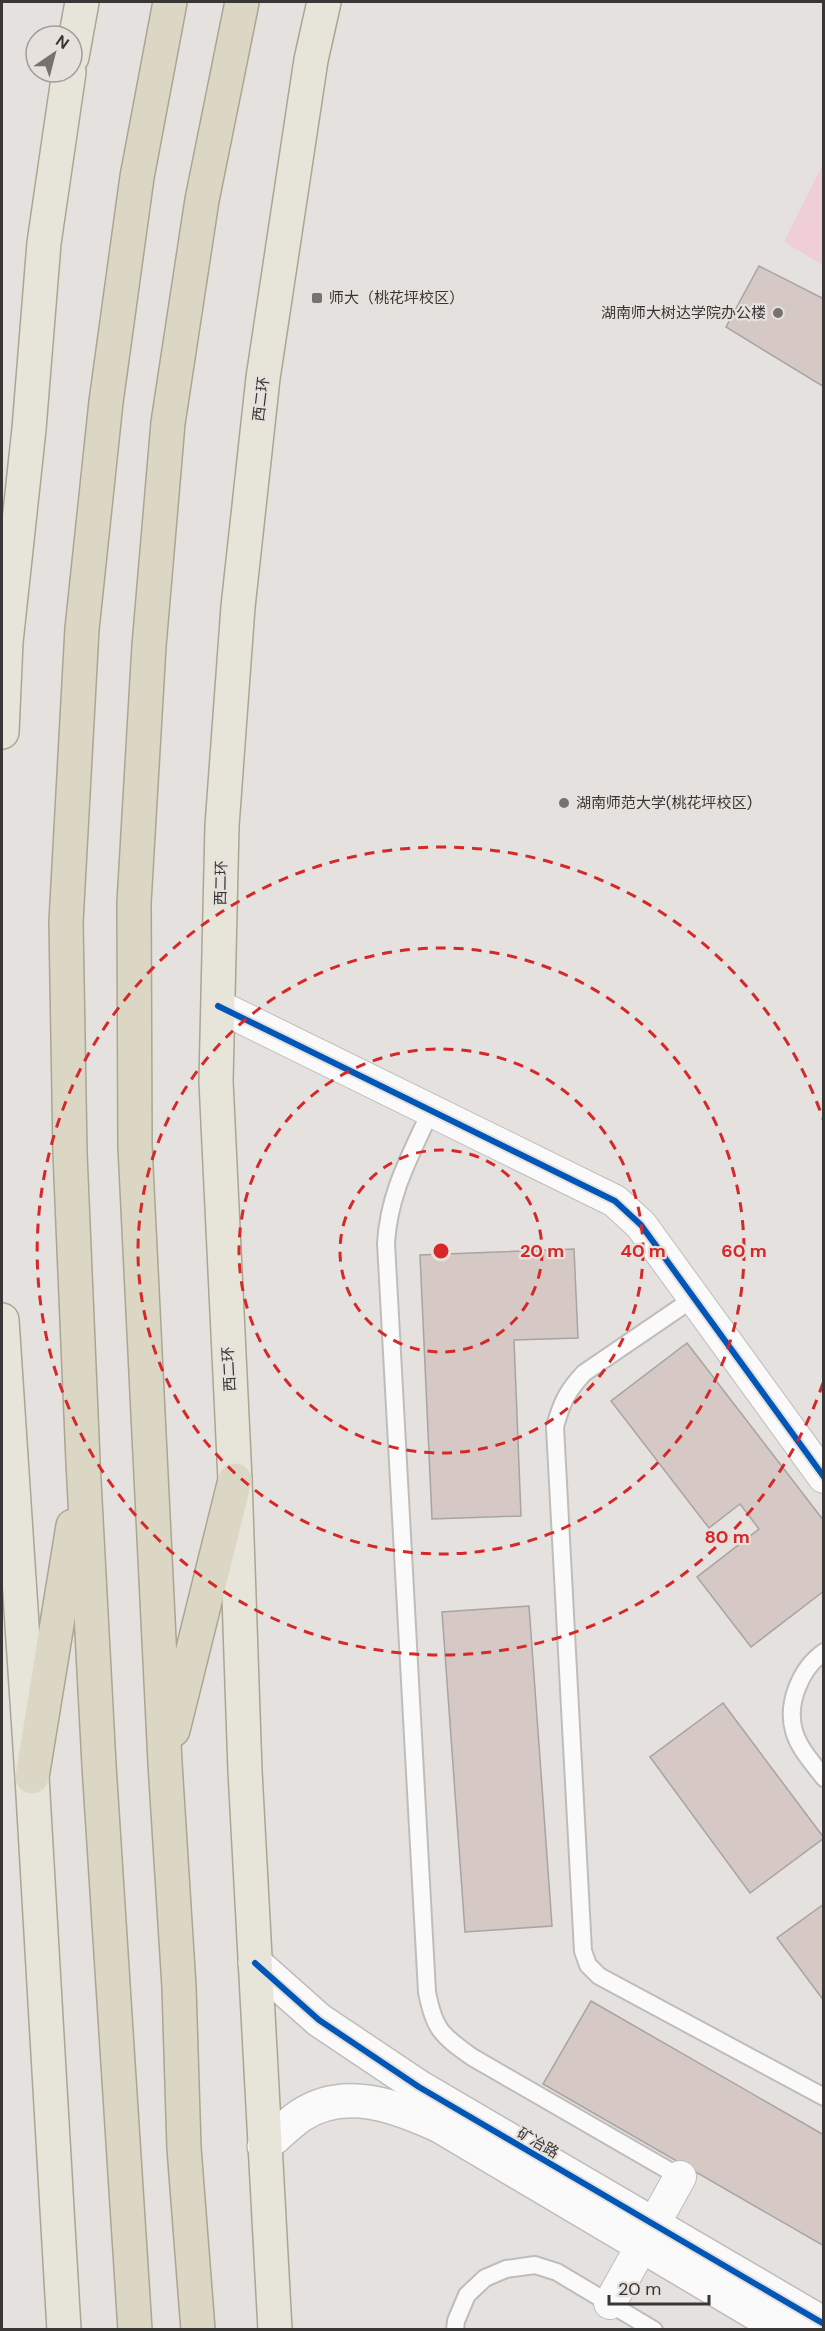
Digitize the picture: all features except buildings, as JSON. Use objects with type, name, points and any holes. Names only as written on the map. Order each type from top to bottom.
[{"type":"highway","points":[[135,2330],[99,1777],[83,1462],[70,1153],[66,922],[82,641],[106,402],[133,200],[170,2]]},
{"type":"highway","points":[[198,2330],[184,2148],[179,1987],[165,1763],[135,1146],[134,903],[149,646],[168,423],[202,200],[242,2]]},
{"type":"highway","points":[[32,1777],[83,1462]]},
{"type":"highway","points":[[165,1763],[235,1479]]},
{"type":"main road","points":[[78,24],[82,2]]},
{"type":"main road","name":"西二环","points":[[275,2330],[244,1771],[235,1479],[216,1081],[222,826],[238,608],[263,378],[311,60],[324,2]]},
{"type":"main road","points":[[2,732],[6,642],[29,429],[45,243],[67,84]]},
{"type":"main road","points":[[2,1320],[32,1777],[64,2330]]},
{"type":"street","points":[[311,60],[337,2]]},
{"type":"street","points":[[218,1006],[615,1201],[641,1225],[824,1477]]},
{"type":"street","name":"矿冶路","points":[[255,1963],[320,2020],[373,2057],[648,2235],[784,2330]]},
{"type":"street","name":"矿冶路","points":[[264,2146],[300,2116],[330,2102],[363,2101],[403,2109],[824,2324]]},
{"type":"street","points":[[609,2303],[680,2177]]},
{"type":"lane","points":[[431,1110],[396,1188],[387,1217],[386,1243],[427,1992],[432,2019],[447,2039],[472,2057],[680,2177]]},
{"type":"lane","points":[[694,1298],[584,1373],[569,1389],[560,1407],[555,1428],[583,1951],[588,1965],[599,1976],[824,2097]]},
{"type":"lane","points":[[824,1652],[803,1674],[791,1712],[800,1746],[824,1778]]},
{"type":"lane","points":[[455,2330],[456,2321],[467,2295],[485,2278],[506,2269],[535,2265],[557,2272],[654,2330]]},
{"type":"shaded area","points":[[823,164],[823,265],[784,242]]},
{"type":"cycle path","points":[[218,1006],[615,1201],[641,1225],[824,1477]]},
{"type":"cycle path","points":[[255,1963],[319,2020],[419,2087],[824,2324]]},
{"type":"place","name":"师大（桃花坪校区）","points":[[317,298]]},
{"type":"place","name":"湖南师大树达学院办公楼","points":[[778,313]]},
{"type":"place","name":"湖南师范大学(桃花坪校区)","points":[[564,803]]}]
